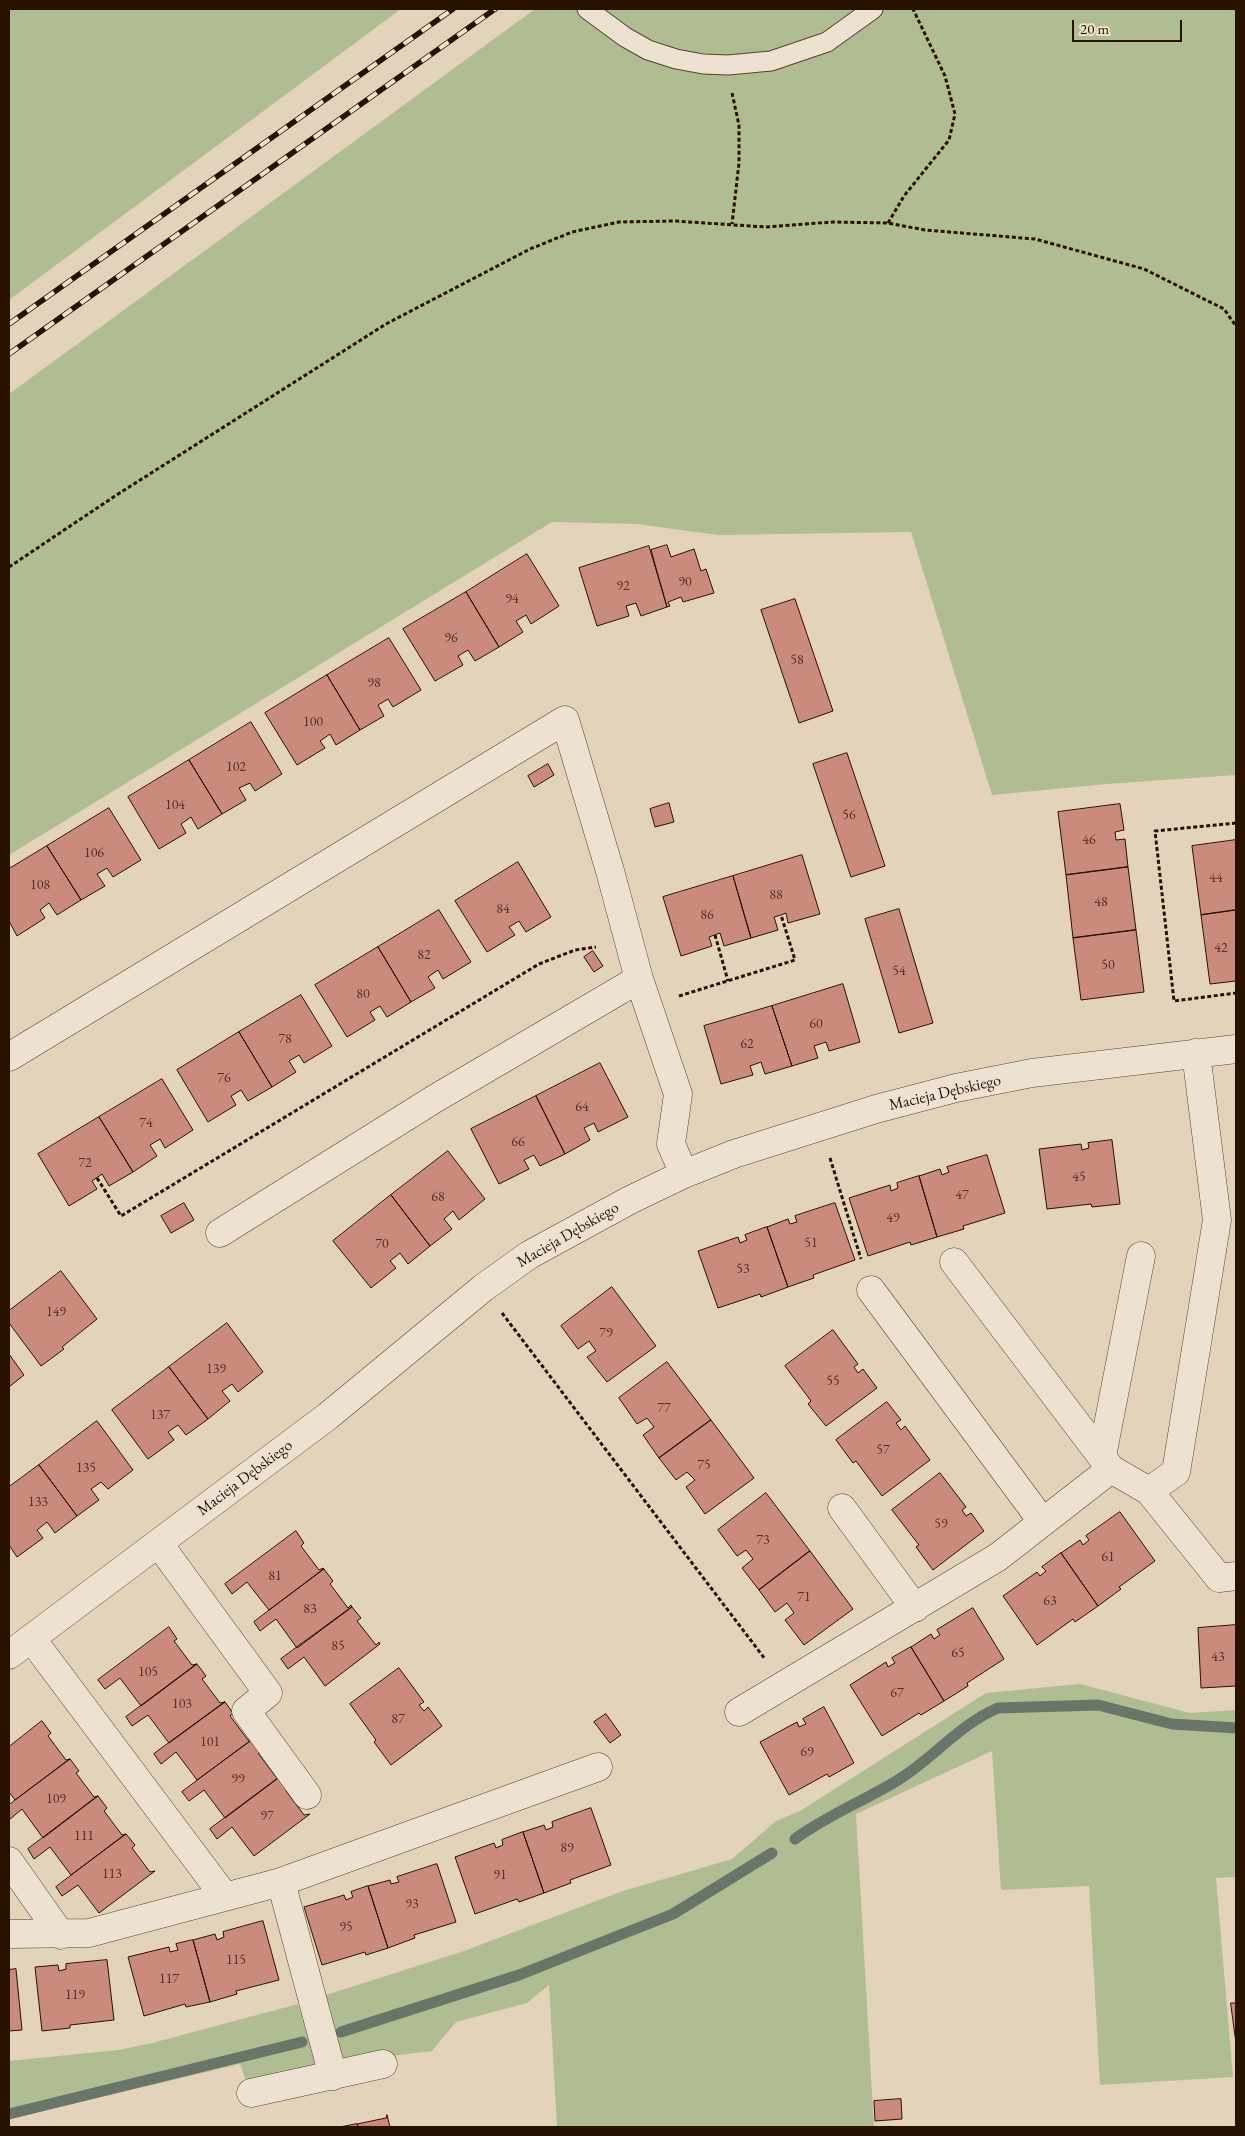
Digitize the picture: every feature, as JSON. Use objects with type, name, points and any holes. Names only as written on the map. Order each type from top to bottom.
[{"type":"street","points":[[9,1057],[565,720],[610,871],[638,979],[678,1094],[671,1144],[684,1174]]},
{"type":"street","points":[[220,1233],[436,1098],[638,979]]},
{"type":"street","name":"Macieja Dębskiego","points":[[9,1655],[328,1416],[483,1288],[530,1255],[630,1200],[684,1174],[734,1154],[820,1126],[948,1090],[1032,1073],[1236,1049]]},
{"type":"street","points":[[1149,1491],[1176,1472],[1217,1220],[1196,1053]]},
{"type":"street","points":[[739,1712],[998,1557],[1042,1521],[1107,1462],[1141,1256]]},
{"type":"street","points":[[954,1262],[1107,1462],[1149,1491],[1219,1578],[1236,1576]]},
{"type":"street","points":[[871,1290],[1042,1521]]},
{"type":"street","points":[[842,1508],[915,1608]]},
{"type":"street","points":[[159,1544],[268,1693],[246,1711],[307,1795]]},
{"type":"street","points":[[31,1638],[225,1897]]},
{"type":"street","points":[[9,1934],[61,1935],[88,1933],[281,1882],[598,1767]]},
{"type":"street","points":[[9,1861],[61,1935]]},
{"type":"street","points":[[281,1882],[333,2076]]},
{"type":"street","points":[[251,2093],[383,2064]]},
{"type":"lane","points":[[587,9],[625,37],[648,50],[676,59],[703,64],[728,65],[771,61],[826,42],[873,9]]},
{"type":"path","points":[[888,223],[904,196],[949,140],[955,114],[945,76],[914,9]]},
{"type":"path","points":[[728,65],[738,125],[739,163],[732,224]]},
{"type":"path","points":[[9,567],[115,496],[386,324],[530,249],[572,232],[618,222],[674,221],[766,227],[834,222],[888,223],[925,230],[1035,240],[1144,269],[1224,309],[1236,326]]},
{"type":"path","points":[[1236,823],[1155,831],[1174,1001],[1236,994]]},
{"type":"path","points":[[647,1006],[795,960],[781,915]]},
{"type":"path","points":[[715,935],[728,981]]},
{"type":"path","points":[[97,1178],[121,1216],[539,964],[575,950],[629,942]]},
{"type":"path","points":[[820,1126],[863,1264]]},
{"type":"path","points":[[483,1288],[785,1685]]},
{"type":"green space","points":[[9,9],[401,9],[9,300]]},
{"type":"green space","points":[[535,9],[1236,9],[1236,775],[1106,784],[992,795],[911,532],[718,535],[637,524],[552,522],[9,855],[9,394]]},
{"type":"green space","points":[[1080,1684],[1190,1713],[1236,1710],[1236,1877],[1216,1878],[1233,2077],[1100,2085],[1089,1886],[1001,1890],[992,1751],[856,1814],[874,2127],[557,2127],[549,1985],[527,2003],[456,2022],[432,2051],[340,2062],[323,1996],[464,1951],[620,1892],[732,1859],[776,1821],[800,1811],[986,1693]]},
{"type":"green space","points":[[298,2004],[317,2068],[248,2087],[240,2064],[9,2119],[9,2061],[118,2050],[152,2043]]},
{"type":"building","points":[[667,545],[671,557],[694,549],[701,571],[706,569],[714,593],[683,602],[681,597],[668,602],[670,606],[667,607],[651,550]]},
{"type":"building","points":[[649,546],[667,607],[641,616],[636,603],[626,606],[629,616],[597,626],[579,568]]},
{"type":"building","points":[[527,554],[559,606],[531,624],[526,615],[516,621],[523,632],[499,647],[466,592]]},
{"type":"building","points":[[466,592],[499,647],[475,661],[468,650],[458,656],[463,665],[435,681],[403,629]]},
{"type":"building","points":[[795,599],[833,711],[799,723],[761,610]]},
{"type":"building","points":[[389,638],[421,690],[393,707],[388,699],[378,705],[384,716],[360,730],[327,675]]},
{"type":"building","points":[[327,675],[360,730],[336,745],[330,734],[320,741],[325,748],[297,765],[265,713]]},
{"type":"building","points":[[251,722],[282,774],[255,791],[250,783],[239,788],[246,800],[222,814],[189,760]]},
{"type":"building","points":[[847,753],[885,866],[851,877],[813,764]]},
{"type":"building","points":[[189,760],[222,814],[198,829],[191,817],[181,824],[186,833],[159,849],[128,797]]},
{"type":"building","points":[[548,764],[554,775],[534,787],[528,776]]},
{"type":"building","points":[[669,803],[674,822],[655,827],[650,809]]},
{"type":"building","points":[[1120,804],[1124,830],[1115,832],[1116,840],[1125,839],[1128,867],[1066,875],[1058,812]]},
{"type":"building","points":[[109,808],[141,860],[113,877],[107,868],[97,874],[105,886],[81,900],[47,846]]},
{"type":"building","points":[[1236,840],[1236,910],[1201,915],[1192,846]]},
{"type":"building","points":[[47,846],[81,900],[57,915],[49,903],[40,910],[45,918],[17,936],[9,921],[9,869]]},
{"type":"building","points":[[802,855],[820,914],[788,923],[786,913],[774,917],[778,930],[751,938],[733,876]]},
{"type":"building","points":[[518,862],[551,917],[526,932],[519,921],[509,927],[515,935],[487,952],[455,901]]},
{"type":"building","points":[[1128,867],[1136,930],[1073,938],[1066,875]]},
{"type":"building","points":[[733,876],[751,938],[724,946],[720,933],[709,937],[712,946],[681,956],[663,897]]},
{"type":"building","points":[[899,909],[933,1023],[899,1033],[865,919]]},
{"type":"building","points":[[439,910],[471,962],[443,979],[438,970],[428,977],[435,988],[411,1002],[378,947]]},
{"type":"building","points":[[1236,910],[1236,981],[1210,984],[1201,915]]},
{"type":"building","points":[[1136,930],[1144,992],[1081,1000],[1073,938]]},
{"type":"building","points":[[378,947],[411,1002],[387,1017],[380,1006],[370,1012],[375,1020],[347,1037],[315,985]]},
{"type":"building","points":[[593,951],[603,966],[594,972],[584,957]]},
{"type":"building","points":[[843,984],[860,1042],[829,1051],[826,1042],[814,1046],[818,1058],[792,1066],[772,1006]]},
{"type":"building","points":[[301,995],[332,1046],[304,1063],[299,1055],[289,1061],[296,1072],[272,1087],[239,1032]]},
{"type":"building","points":[[772,1006],[792,1066],[765,1074],[761,1062],[750,1066],[753,1075],[721,1084],[704,1026]]},
{"type":"building","points":[[239,1032],[272,1087],[248,1101],[241,1090],[231,1096],[236,1105],[208,1122],[177,1070]]},
{"type":"building","points":[[600,1063],[628,1117],[598,1132],[594,1123],[584,1128],[590,1140],[565,1154],[536,1096]]},
{"type":"building","points":[[162,1079],[193,1130],[165,1148],[160,1139],[150,1145],[157,1156],[133,1172],[99,1117]]},
{"type":"building","points":[[536,1096],[565,1154],[540,1166],[534,1155],[524,1160],[529,1169],[499,1184],[471,1129]]},
{"type":"building","points":[[99,1117],[133,1172],[109,1186],[102,1174],[92,1181],[97,1189],[69,1206],[38,1154]]},
{"type":"building","points":[[1112,1140],[1120,1204],[1092,1207],[1091,1204],[1047,1209],[1039,1149],[1081,1144],[1082,1150],[1089,1148],[1088,1143]]},
{"type":"building","points":[[448,1151],[485,1199],[459,1220],[453,1211],[444,1219],[452,1229],[430,1246],[391,1195]]},
{"type":"building","points":[[987,1155],[1005,1213],[963,1226],[964,1229],[937,1237],[919,1176],[940,1169],[942,1175],[949,1172],[947,1167]]},
{"type":"building","points":[[919,1176],[937,1237],[911,1245],[910,1242],[868,1256],[849,1198],[890,1185],[891,1191],[898,1188],[897,1183]]},
{"type":"building","points":[[391,1195],[430,1246],[408,1264],[400,1253],[390,1261],[396,1268],[371,1288],[333,1241]]},
{"type":"building","points":[[184,1203],[194,1220],[171,1233],[161,1216]]},
{"type":"building","points":[[835,1203],[855,1260],[813,1275],[814,1278],[788,1287],[767,1227],[788,1219],[790,1224],[797,1222],[795,1216]]},
{"type":"building","points":[[767,1227],[788,1287],[761,1297],[760,1294],[718,1308],[698,1251],[738,1237],[740,1243],[747,1240],[745,1235]]},
{"type":"building","points":[[61,1271],[97,1319],[62,1347],[64,1349],[41,1366],[9,1323],[9,1311]]},
{"type":"building","points":[[612,1287],[656,1346],[607,1382],[587,1357],[596,1351],[589,1341],[578,1349],[561,1326]]},
{"type":"building","points":[[227,1323],[263,1372],[238,1392],[232,1384],[222,1391],[230,1401],[208,1419],[169,1367]]},
{"type":"building","points":[[833,1330],[858,1364],[854,1367],[858,1373],[863,1369],[877,1388],[826,1426],[808,1404],[811,1401],[785,1366]]},
{"type":"building","points":[[9,1354],[24,1375],[9,1387]]},
{"type":"building","points":[[667,1362],[711,1420],[659,1458],[643,1435],[654,1427],[647,1418],[637,1424],[619,1398]]},
{"type":"building","points":[[169,1367],[208,1419],[186,1435],[178,1425],[168,1432],[174,1440],[148,1459],[112,1410]]},
{"type":"building","points":[[887,1402],[901,1420],[896,1423],[901,1430],[905,1426],[930,1460],[882,1496],[856,1461],[853,1463],[836,1440]]},
{"type":"building","points":[[711,1420],[754,1478],[705,1514],[686,1487],[695,1480],[687,1472],[676,1480],[659,1458]]},
{"type":"building","points":[[97,1421],[133,1470],[108,1489],[101,1482],[91,1489],[99,1500],[77,1516],[39,1465]]},
{"type":"building","points":[[39,1465],[77,1516],[55,1533],[47,1522],[37,1530],[43,1538],[17,1557],[9,1545],[9,1487]]},
{"type":"building","points":[[940,1473],[966,1507],[962,1510],[966,1516],[971,1513],[984,1531],[933,1570],[916,1547],[919,1545],[892,1510]]},
{"type":"building","points":[[766,1493],[810,1551],[759,1590],[742,1568],[753,1559],[746,1550],[737,1556],[718,1530]]},
{"type":"building","points":[[1120,1512],[1155,1561],[1119,1587],[1121,1589],[1098,1606],[1061,1553],[1080,1540],[1083,1545],[1089,1540],[1086,1536]]},
{"type":"building","points":[[296,1531],[304,1543],[301,1546],[319,1570],[324,1569],[269,1610],[247,1582],[232,1594],[225,1584]]},
{"type":"building","points":[[810,1551],[853,1609],[804,1645],[785,1620],[794,1613],[787,1603],[775,1612],[759,1590]]},
{"type":"building","points":[[1061,1553],[1098,1606],[1075,1622],[1073,1619],[1037,1645],[1003,1596],[1037,1572],[1040,1576],[1046,1571],[1042,1567]]},
{"type":"building","points":[[324,1569],[333,1581],[330,1584],[348,1608],[351,1605],[352,1607],[297,1648],[276,1619],[260,1631],[254,1622]]},
{"type":"building","points":[[352,1607],[361,1618],[357,1621],[376,1645],[379,1642],[380,1644],[325,1686],[304,1657],[288,1669],[281,1659]]},
{"type":"building","points":[[973,1608],[1004,1659],[967,1683],[968,1686],[944,1701],[911,1647],[931,1634],[934,1639],[940,1635],[937,1630]]},
{"type":"building","points":[[1236,1625],[1236,1686],[1201,1688],[1198,1628]]},
{"type":"building","points":[[169,1627],[177,1639],[174,1641],[192,1665],[197,1664],[141,1706],[120,1678],[105,1689],[98,1680]]},
{"type":"building","points":[[911,1647],[944,1701],[921,1715],[919,1713],[882,1736],[850,1685],[886,1662],[888,1667],[895,1663],[892,1658]]},
{"type":"building","points":[[197,1664],[206,1676],[202,1679],[220,1703],[225,1702],[169,1743],[148,1715],[132,1726],[126,1717]]},
{"type":"building","points":[[399,1668],[424,1702],[419,1705],[424,1711],[428,1707],[442,1726],[391,1765],[350,1704]]},
{"type":"building","points":[[225,1702],[233,1713],[230,1716],[248,1740],[253,1739],[197,1780],[176,1752],[161,1764],[154,1754]]},
{"type":"building","points":[[824,1707],[854,1763],[829,1777],[827,1774],[789,1795],[760,1742],[797,1722],[799,1727],[806,1724],[803,1719]]},
{"type":"building","points":[[606,1714],[621,1735],[610,1743],[594,1722]]},
{"type":"building","points":[[42,1721],[51,1733],[48,1736],[66,1760],[70,1759],[15,1800],[9,1792],[9,1747]]},
{"type":"building","points":[[253,1739],[261,1751],[258,1753],[276,1777],[281,1776],[225,1818],[204,1790],[189,1801],[182,1792]]},
{"type":"building","points":[[70,1759],[79,1771],[76,1773],[94,1797],[98,1796],[43,1838],[22,1809],[9,1820],[9,1805]]},
{"type":"building","points":[[281,1776],[289,1788],[286,1791],[304,1815],[310,1814],[254,1856],[232,1827],[217,1839],[210,1829]]},
{"type":"building","points":[[98,1796],[107,1808],[104,1811],[122,1835],[126,1834],[71,1875],[50,1847],[34,1859],[28,1849]]},
{"type":"building","points":[[591,1808],[611,1865],[570,1880],[571,1883],[544,1893],[523,1832],[544,1825],[546,1830],[553,1827],[552,1822]]},
{"type":"building","points":[[523,1832],[544,1893],[519,1902],[517,1899],[475,1914],[455,1857],[494,1843],[496,1848],[503,1845],[502,1840]]},
{"type":"building","points":[[126,1834],[135,1845],[132,1848],[150,1872],[155,1871],[99,1913],[78,1885],[62,1896],[56,1887]]},
{"type":"building","points":[[437,1864],[456,1922],[414,1935],[415,1938],[388,1948],[368,1886],[390,1880],[391,1884],[399,1882],[397,1877]]},
{"type":"building","points":[[368,1886],[388,1948],[366,1955],[365,1952],[322,1965],[304,1907],[344,1895],[346,1900],[353,1897],[351,1892]]},
{"type":"building","points":[[263,1921],[279,1980],[236,1991],[237,1994],[210,2002],[193,1940],[215,1934],[217,1940],[224,1937],[223,1932]]},
{"type":"building","points":[[193,1940],[210,2002],[186,2007],[185,2004],[144,2016],[128,1957],[169,1947],[170,1952],[178,1950],[176,1944]]},
{"type":"building","points":[[107,1960],[114,2020],[70,2025],[70,2028],[42,2031],[35,1967],[58,1965],[59,1971],[66,1969],[66,1964]]},
{"type":"building","points":[[16,1969],[22,2030],[9,2031],[9,1970]]},
{"type":"building","points":[[1231,2003],[1236,2003],[1236,2043]]},
{"type":"building","points":[[901,2099],[902,2119],[875,2121],[874,2101]]},
{"type":"building","points":[[387,2115],[390,2127],[358,2127],[357,2124],[386,2118]]},
{"type":"building","points":[[357,2124],[358,2127],[340,2127]]},
{"type":"waterway","points":[[795,1839],[911,1772],[970,1723],[998,1708],[1098,1705],[1172,1724],[1236,1728]]},
{"type":"waterway","points":[[341,2032],[519,1975],[673,1914],[772,1853]]},
{"type":"waterway","points":[[9,2114],[302,2042]]},
{"type":"railway","points":[[9,324],[453,9]]},
{"type":"railway","points":[[9,354],[495,9]]}]
